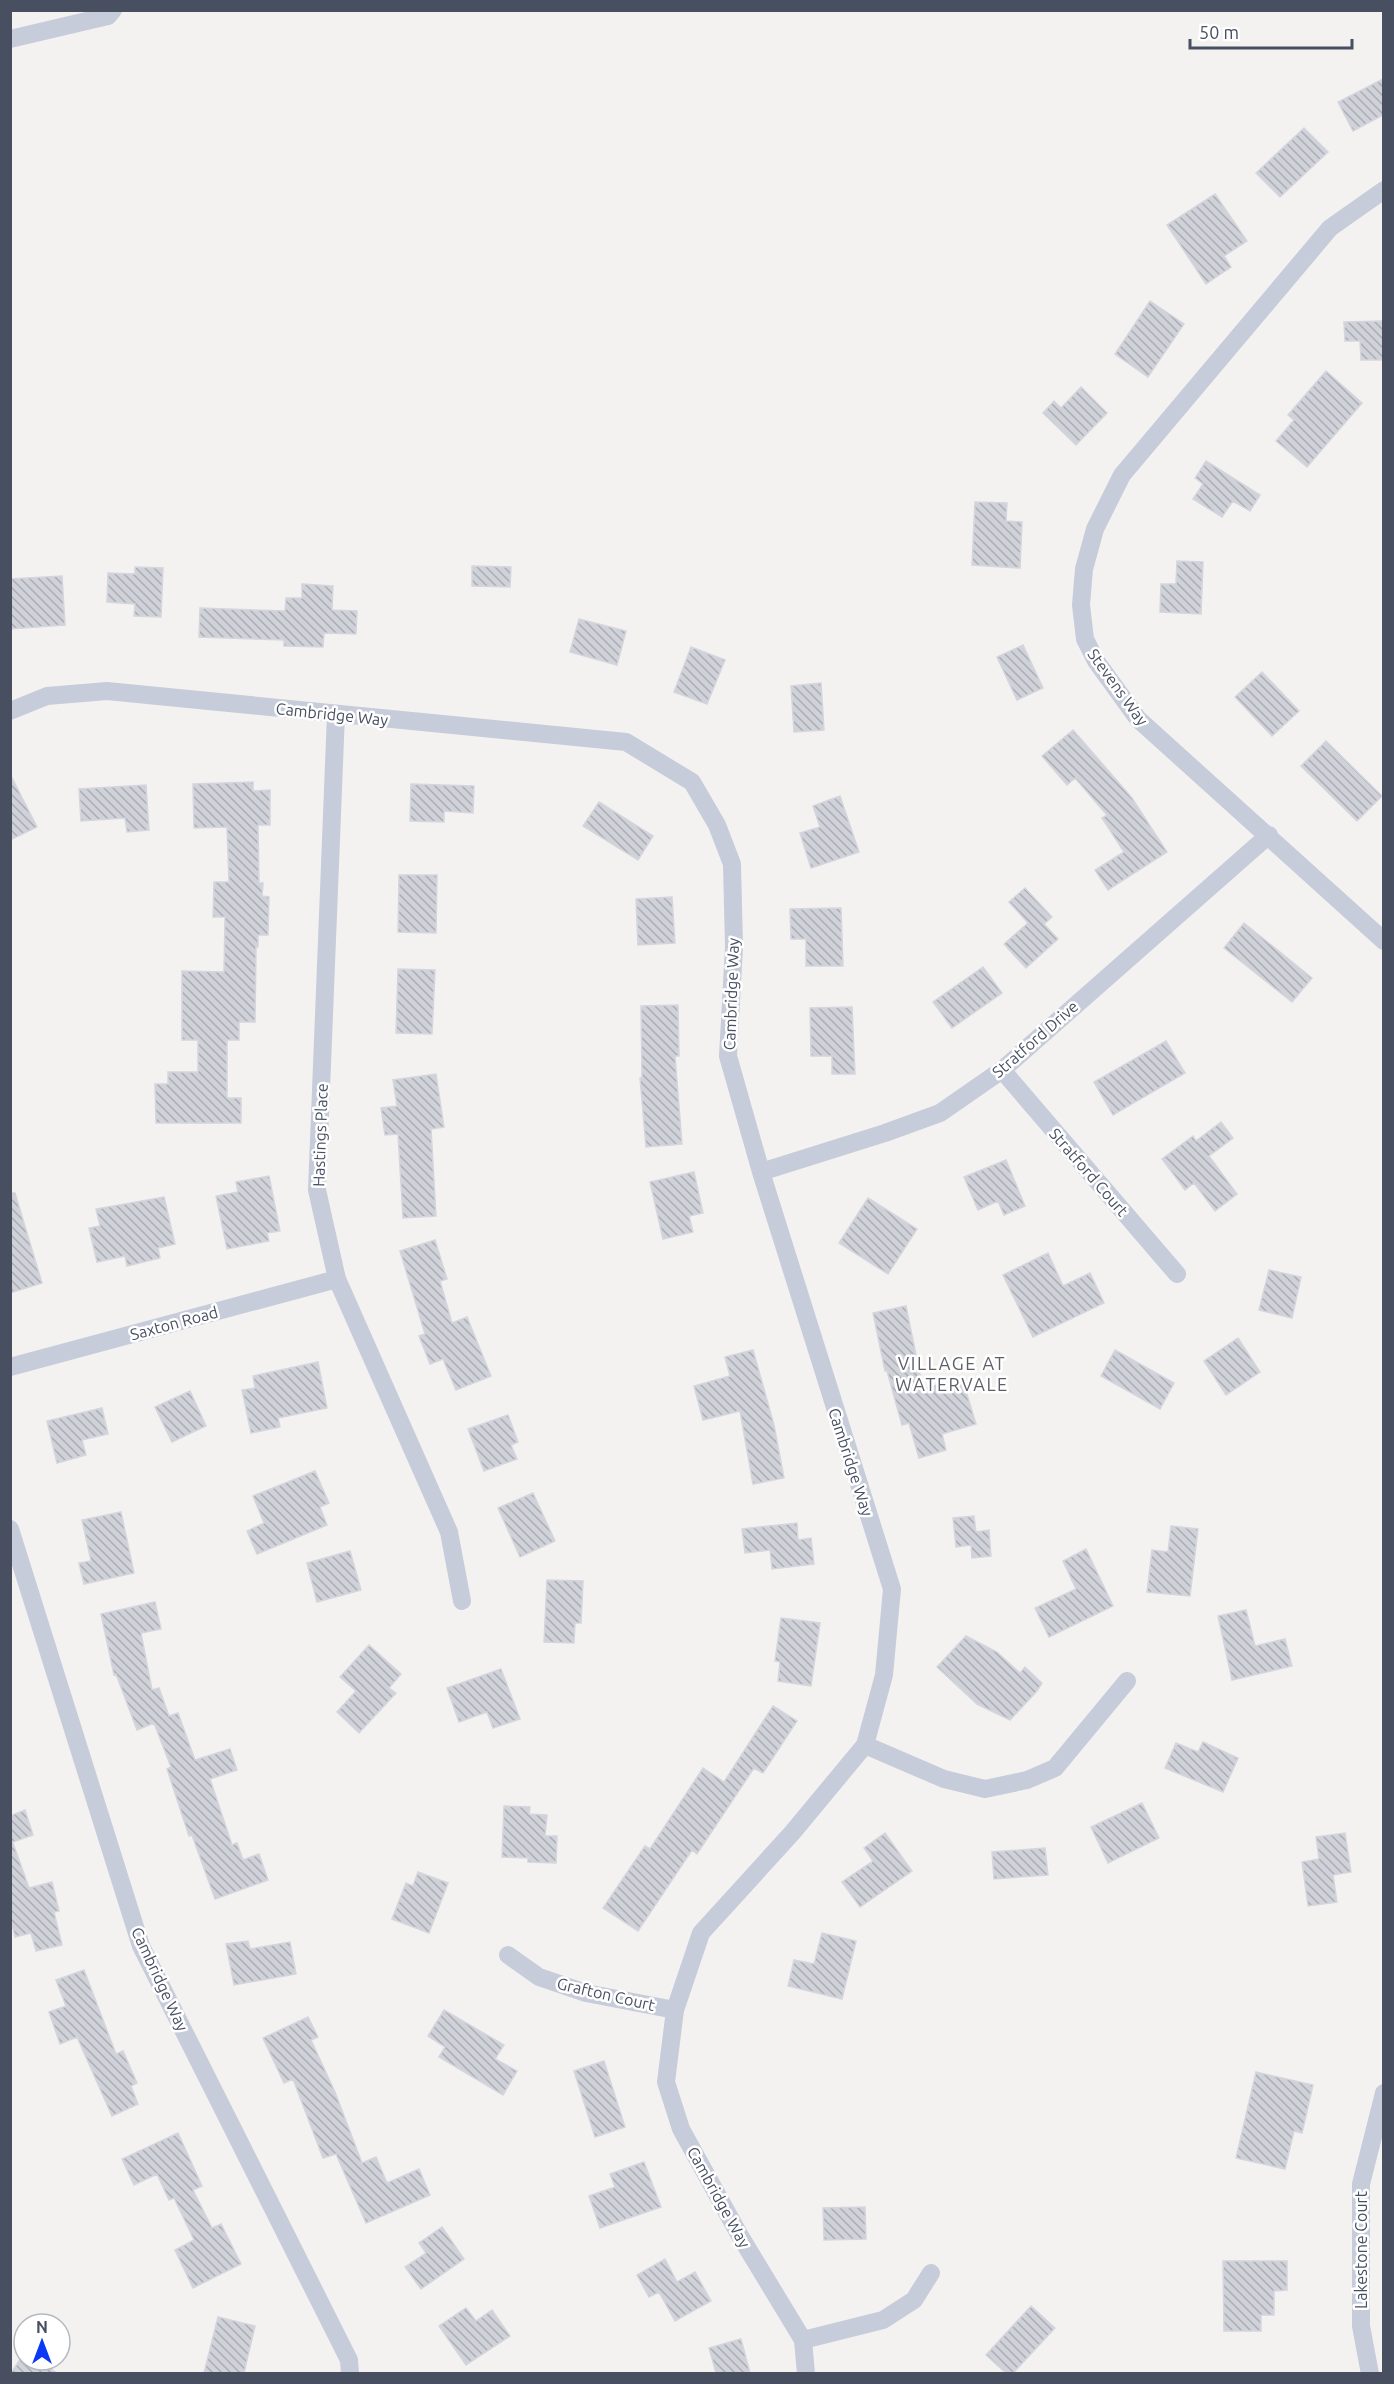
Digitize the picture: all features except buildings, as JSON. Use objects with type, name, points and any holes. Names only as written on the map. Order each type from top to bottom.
[{"type":"street","points":[[10,39],[108,16],[114,10]]},
{"type":"street","name":"Stevens Way","points":[[1383,189],[1330,228],[1122,475],[1095,529],[1084,569],[1081,605],[1085,639],[1096,662],[1138,719],[1210,786],[1269,835],[1383,941]]},
{"type":"street","name":"Cambridge Way","points":[[10,711],[47,696],[107,691],[626,742],[692,782],[717,825],[732,864],[734,947],[728,1056],[761,1172],[892,1589],[884,1675],[865,1745],[792,1833],[701,1933],[675,2010],[666,2082],[681,2129],[740,2236],[803,2340],[806,2373]]},
{"type":"street","name":"Hastings Place","points":[[336,714],[317,1190],[337,1279],[449,1532],[462,1601]]},
{"type":"street","name":"Stratford Drive","points":[[761,1172],[940,1113],[1002,1070],[1269,835]]},
{"type":"street","name":"Stratford Court","points":[[1002,1070],[1177,1274]]},
{"type":"street","name":"Saxton Road","points":[[10,1366],[337,1279]]},
{"type":"street","name":"Cambridge Way","points":[[10,1529],[141,1946],[350,2360],[350,2373]]},
{"type":"street","points":[[865,1745],[944,1779],[985,1789],[1027,1780],[1055,1768],[1127,1681]]},
{"type":"street","name":"Grafton Court","points":[[508,1955],[538,1977],[586,1993],[675,2010]]},
{"type":"street","name":"Lakestone Court","points":[[1370,2373],[1361,2326],[1361,2184],[1383,2093]]},
{"type":"street","points":[[803,2340],[883,2320],[914,2300],[931,2273]]},
{"type":"district","name":"VILLAGE AT WATERVALE","points":[[952,1374]]}]
